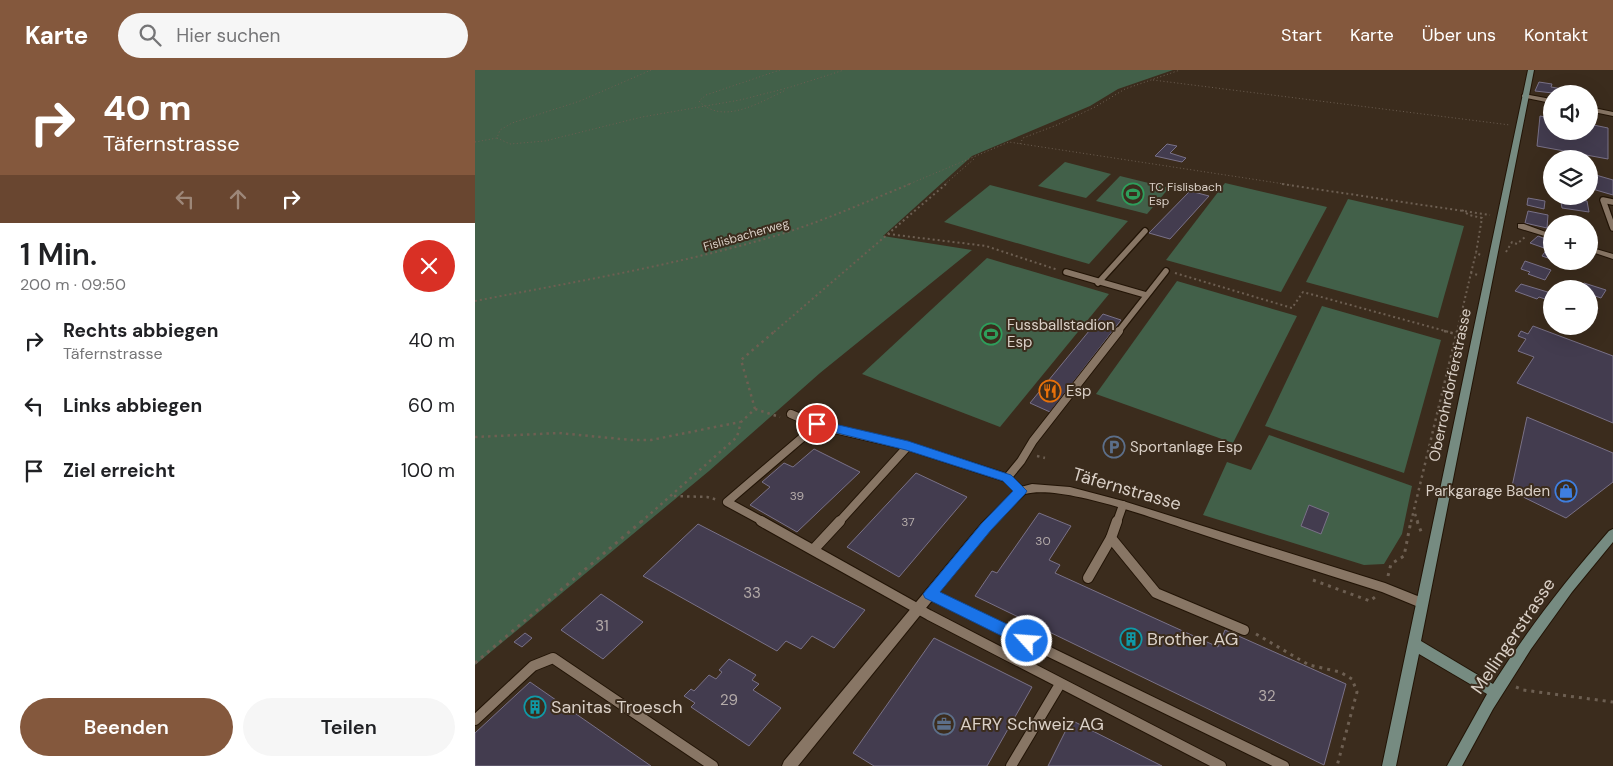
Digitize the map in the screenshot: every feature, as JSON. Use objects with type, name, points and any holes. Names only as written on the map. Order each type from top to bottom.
[{"type":"main road","name":"Oberrohrdorferstrasse","points":[[1389,766],[1415,644],[1488,254],[1501,217],[1524,96],[1531,70]]},
{"type":"main road","name":"Mellingerstrasse","points":[[1455,766],[1498,686],[1565,592],[1613,534]]},
{"type":"main road","points":[[1415,644],[1498,686]]},
{"type":"street","points":[[1524,96],[1543,100]]},
{"type":"street","points":[[1598,111],[1613,114]]},
{"type":"street","points":[[1521,226],[1543,233]]},
{"type":"street","points":[[1598,252],[1613,257]]},
{"type":"street","name":"Täfernstrasse","points":[[1021,491],[1032,488],[1070,491],[1385,588],[1421,604]]},
{"type":"street","points":[[789,766],[986,526],[1021,491]]},
{"type":"lane","points":[[1613,202],[1603,200],[1613,228]]},
{"type":"lane","points":[[1097,282],[1145,231]]},
{"type":"lane","points":[[1007,478],[1021,461],[1033,441],[1166,271]]},
{"type":"lane","points":[[1066,272],[1146,295]]},
{"type":"lane","points":[[791,414],[817,424],[908,446],[1007,478],[1021,491]]},
{"type":"lane","points":[[817,424],[727,502],[917,608],[1221,766]]},
{"type":"lane","points":[[814,549],[908,446]]},
{"type":"lane","points":[[1088,578],[1111,538],[1123,506]]},
{"type":"lane","points":[[1111,538],[1156,593],[1244,630]]},
{"type":"lane","points":[[930,594],[1284,766]]},
{"type":"lane","points":[[475,720],[533,666],[553,658],[713,766]]},
{"type":"lane","points":[[1011,766],[1060,684]]},
{"type":"path","points":[[497,138],[498,133],[508,124],[580,101],[651,70]]},
{"type":"path","points":[[780,70],[706,95],[699,101],[703,107],[721,112],[737,111],[752,106],[791,87]]},
{"type":"path","points":[[475,142],[497,138],[511,144],[537,142],[642,117],[740,100],[791,87],[844,70]]},
{"type":"path","points":[[1180,70],[1125,89],[1095,107],[1057,125],[1023,138],[1020,144],[1501,217]]},
{"type":"path","points":[[1153,80],[1519,126]]},
{"type":"path","name":"Fislisbacherweg","points":[[475,301],[664,265],[769,238],[832,216],[1009,142],[1020,144]]},
{"type":"path","points":[[755,409],[741,360],[976,156]]},
{"type":"path","points":[[1414,512],[1476,253],[1482,218],[1469,215],[1462,210]]},
{"type":"path","points":[[1476,253],[1504,254],[1512,242],[1517,244],[1533,230]]},
{"type":"path","points":[[888,234],[986,246],[1066,272]]},
{"type":"path","points":[[1166,271],[1292,308],[1303,292],[1456,334]]},
{"type":"path","points":[[1471,273],[1478,276]]},
{"type":"path","points":[[755,409],[776,417],[791,414]]},
{"type":"path","points":[[475,664],[672,496],[737,437],[741,422],[755,409]]},
{"type":"path","points":[[475,437],[503,434],[569,433],[649,440],[710,428],[736,420],[741,422]]},
{"type":"path","points":[[672,496],[707,497],[727,502]]},
{"type":"path","points":[[1244,630],[1263,636],[1273,645],[1309,664],[1341,672],[1352,679],[1357,692],[1337,766]]},
{"type":"path","points":[[1498,686],[1613,702]]},
{"type":"green space","points":[[475,70],[1173,70],[1118,89],[1090,106],[972,156],[883,236],[972,250],[820,373],[709,471],[475,665]]},
{"type":"green space","name":"TC Fislisbach Esp","points":[[1065,162],[1111,174],[1086,198],[1038,186]]},
{"type":"green space","name":"TC Fislisbach Esp","points":[[1120,176],[1169,188],[1147,214],[1096,201]]},
{"type":"green space","points":[[1225,183],[1327,207],[1281,292],[1166,260]]},
{"type":"green space","points":[[990,185],[1128,221],[1089,264],[944,222]]},
{"type":"green space","points":[[1348,199],[1464,226],[1438,318],[1306,282]]},
{"type":"green space","name":"Fussballstadion Esp","points":[[987,258],[1109,294],[1000,427],[862,374]]},
{"type":"green space","points":[[1177,281],[1297,316],[1233,443],[1096,394]]},
{"type":"green space","points":[[1322,306],[1441,340],[1404,473],[1265,426]]},
{"type":"green space","points":[[1269,435],[1412,486],[1402,534],[1384,564],[1364,565],[1203,515],[1227,462],[1251,470]]},
{"type":"building","points":[[1539,82],[1552,84],[1543,85],[1543,92],[1535,91]]},
{"type":"building","points":[[1540,116],[1543,117],[1543,140],[1598,140],[1598,126],[1608,128],[1608,159],[1598,157],[1598,150],[1559,150],[1537,146]]},
{"type":"building","points":[[1167,144],[1177,146],[1170,153],[1186,158],[1182,162],[1155,156]]},
{"type":"building","points":[[1598,176],[1613,180],[1613,195],[1598,191]]},
{"type":"building","name":"TC Fislisbach Esp","points":[[1190,191],[1209,196],[1170,239],[1149,233]]},
{"type":"building","points":[[1528,198],[1543,201],[1544,205],[1544,209],[1527,205]]},
{"type":"building","points":[[1561,205],[1588,205],[1589,212],[1562,208]]},
{"type":"building","points":[[1528,211],[1548,215],[1543,215],[1543,227],[1525,223]]},
{"type":"building","points":[[1538,236],[1543,238],[1543,248],[1530,243]]},
{"type":"building","points":[[1525,261],[1543,267],[1543,270],[1551,270],[1545,280],[1528,274],[1530,272],[1521,269]]},
{"type":"building","points":[[1521,284],[1543,291],[1543,298],[1539,297],[1537,299],[1515,291]]},
{"type":"building","points":[[1598,287],[1606,290],[1601,298],[1598,297]]},
{"type":"building","points":[[1103,314],[1121,320],[1050,412],[1030,403]]},
{"type":"building","points":[[1533,326],[1543,330],[1543,335],[1557,335],[1613,356],[1613,423],[1517,383],[1534,357],[1518,351],[1526,339],[1518,336],[1521,331],[1528,334]]},
{"type":"building","points":[[1527,417],[1613,453],[1613,482],[1566,518],[1511,491]]},
{"type":"building","points":[[814,449],[860,472],[797,532],[750,505],[770,487],[762,482],[784,463],[793,467]]},
{"type":"building","points":[[916,473],[967,497],[899,577],[847,547]]},
{"type":"building","points":[[1309,505],[1329,513],[1321,534],[1301,526]]},
{"type":"building","name":"Brother AG","points":[[1039,513],[1071,526],[1049,560],[1060,565],[1055,573],[1218,647],[1225,630],[1346,684],[1324,765],[975,596],[992,571],[997,573]]},
{"type":"building","points":[[698,524],[865,610],[834,648],[812,636],[801,649],[786,641],[777,651],[643,576]]},
{"type":"building","points":[[601,594],[643,622],[603,659],[561,630]]},
{"type":"building","points":[[525,633],[532,638],[522,647],[514,642]]},
{"type":"building","points":[[934,638],[1032,687],[987,766],[874,766],[853,753]]},
{"type":"building","points":[[729,659],[756,675],[752,680],[759,684],[753,690],[781,708],[749,746],[691,707],[695,703],[684,696],[691,689],[694,691],[709,675],[716,679],[722,672],[719,670]]},
{"type":"building","name":"Sanitas Troesch","points":[[530,682],[651,766],[475,766],[475,733]]},
{"type":"building","points":[[1071,720],[1162,766],[1048,766]]},
{"type":"place","name":"TC Fislisbach Esp","points":[[1133,194]]},
{"type":"place","name":"Fussballstadion Esp","points":[[991,334]]},
{"type":"place","name":"Esp","points":[[1050,391]]},
{"type":"place","name":"Sportanlage Esp","points":[[1114,447]]},
{"type":"place","name":"Parkgarage Baden","points":[[1566,491]]},
{"type":"place","name":"Brother AG","points":[[1131,639]]},
{"type":"place","name":"Sanitas Troesch","points":[[535,707]]},
{"type":"place","name":"AFRY Schweiz AG","points":[[944,724]]},
{"type":"route","points":[[817,424],[908,446],[1007,478],[1021,491],[986,526],[930,594],[1027,641]]}]
